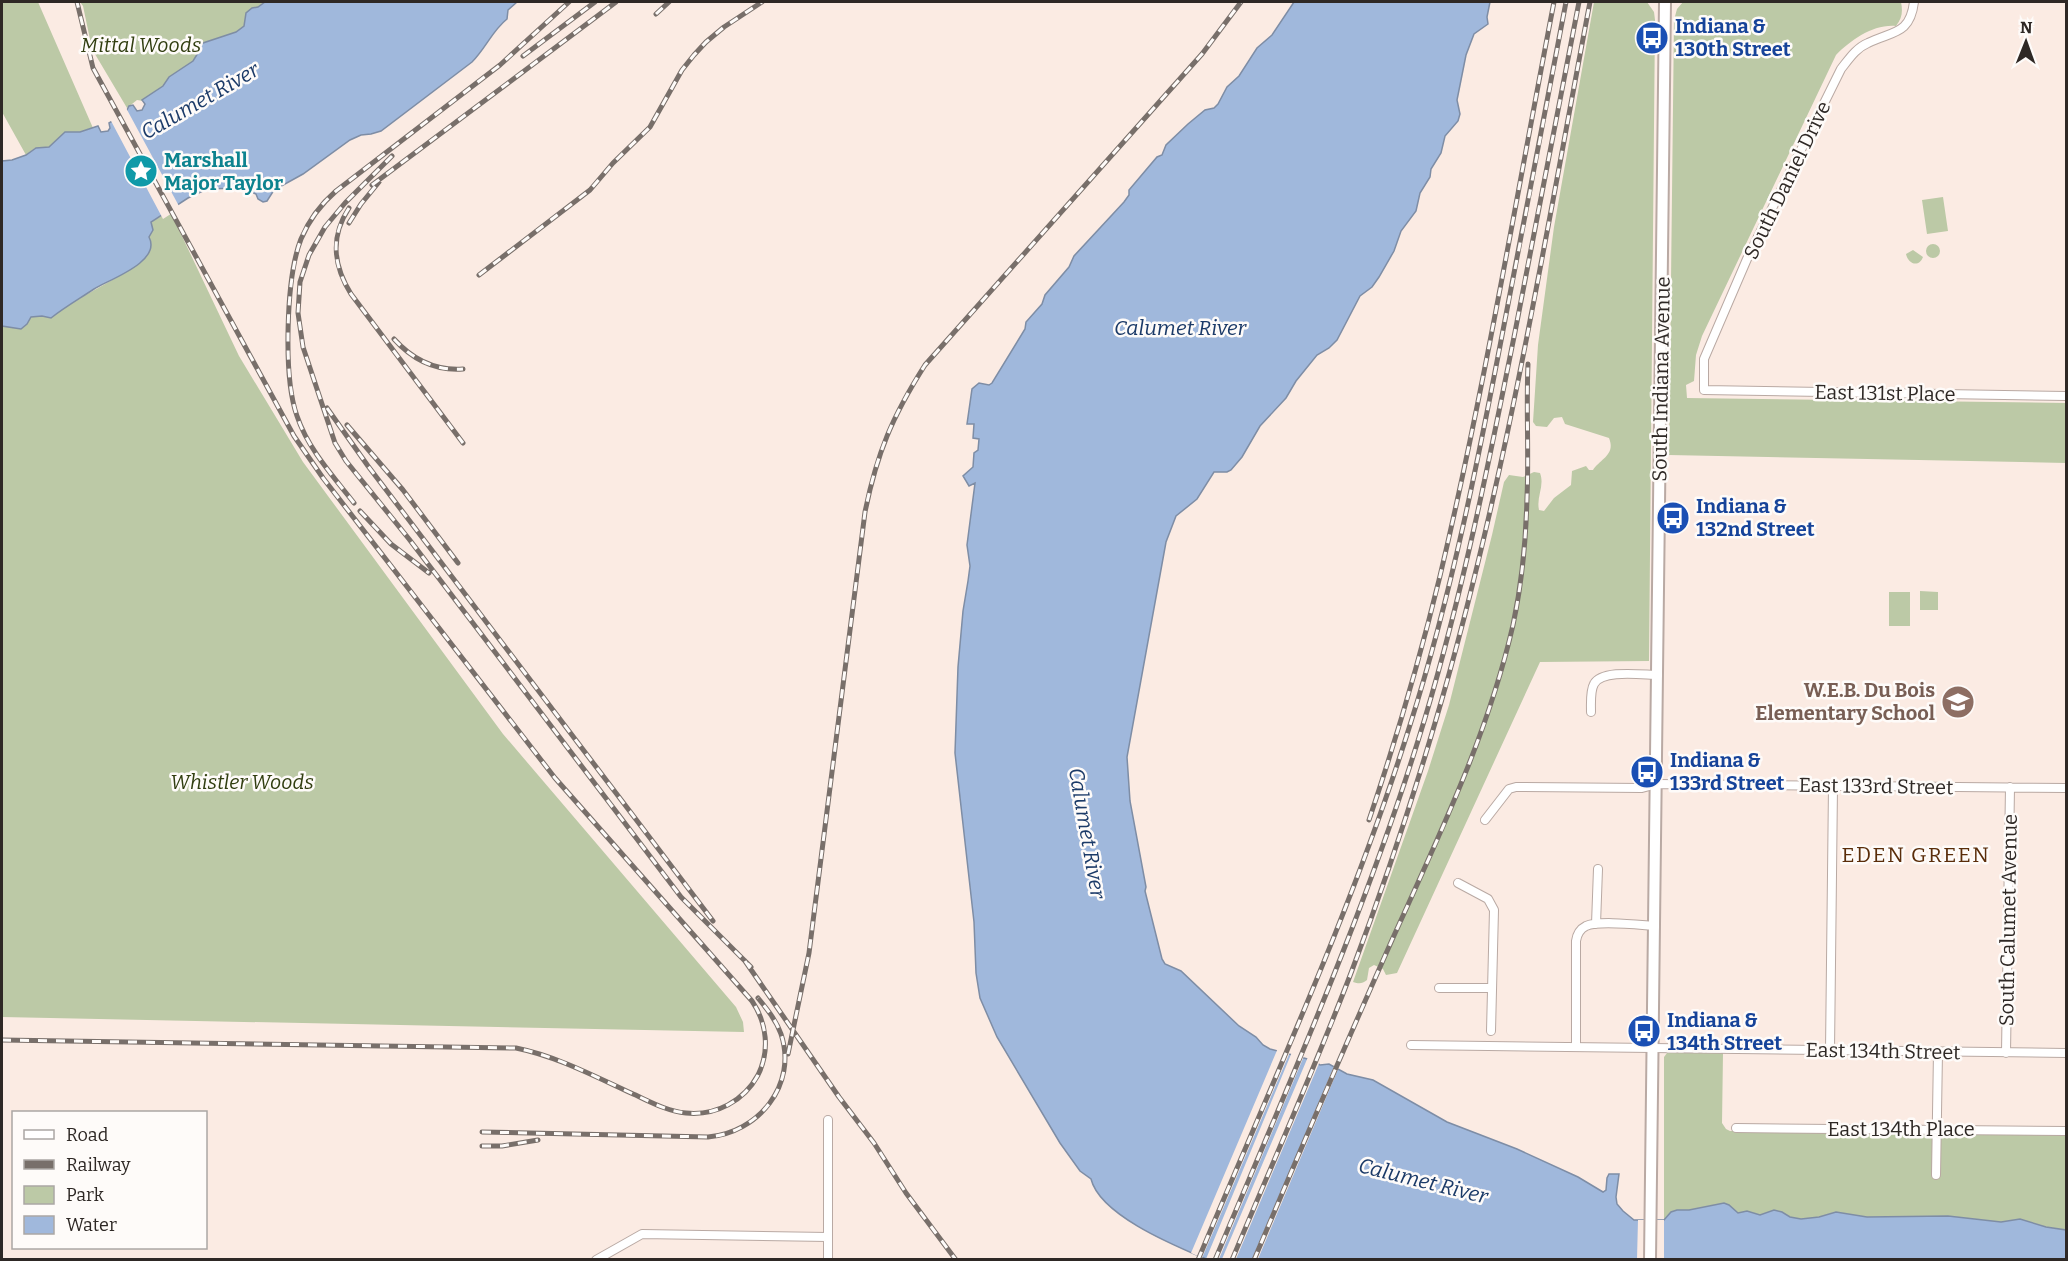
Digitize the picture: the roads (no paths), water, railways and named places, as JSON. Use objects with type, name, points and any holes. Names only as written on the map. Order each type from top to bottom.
[{"type":"main road","name":"South Indiana Avenue","points":[[1650,1260],[1665,2]]},
{"type":"street","name":"South Daniel Drive","points":[[1704,390],[1704,358],[1748,259],[1841,69],[1854,52],[1867,43],[1900,31],[1912,13],[1914,2]]},
{"type":"street","name":"East 131st Place","points":[[1704,390],[2067,396]]},
{"type":"street","points":[[1591,712],[1592,689],[1601,677],[1658,675]]},
{"type":"street","name":"East 133rd Street","points":[[1485,820],[1509,789],[1516,787],[1642,788],[1657,784],[2067,788]]},
{"type":"street","points":[[1830,1051],[1833,786]]},
{"type":"street","name":"South Calumet Avenue","points":[[2006,1053],[2010,787]]},
{"type":"street","points":[[1596,924],[1598,869]]},
{"type":"street","points":[[1458,883],[1488,899],[1494,910],[1491,1031]]},
{"type":"street","points":[[1576,1047],[1576,941],[1581,929],[1596,924],[1655,926]]},
{"type":"street","points":[[1439,988],[1492,988]]},
{"type":"street","name":"East 134th Street","points":[[1411,1045],[2067,1053]]},
{"type":"street","points":[[1936,1175],[1938,1052]]},
{"type":"street","points":[[828,1120],[828,1260]]},
{"type":"street","name":"East 134th Place","points":[[1736,1128],[2067,1131]]},
{"type":"street","points":[[596,1260],[642,1234],[828,1237]]},
{"type":"water","name":"Calumet River","points":[[265,2],[517,2],[508,10],[507,19],[472,62],[381,131],[350,140],[303,174],[274,190],[267,201],[263,202],[256,194],[242,188],[207,189],[188,198],[151,222],[153,230],[149,237],[151,246],[148,254],[132,269],[94,289],[51,318],[31,317],[21,329],[2,326],[2,161],[26,155],[36,148],[49,147],[65,132],[80,132],[98,126],[101,132],[108,131],[109,123],[125,114],[129,106],[133,105],[137,111],[142,110],[145,104],[142,100],[163,86],[169,77],[193,61],[198,48],[203,43],[236,32],[244,26],[246,13]]},
{"type":"water","name":"Calumet River","points":[[1294,2],[1490,2],[1488,24],[1474,34],[1466,55],[1457,100],[1460,114],[1458,121],[1445,136],[1441,153],[1420,193],[1416,211],[1401,231],[1394,251],[1379,277],[1372,287],[1360,296],[1337,340],[1317,355],[1296,381],[1286,398],[1260,426],[1242,457],[1231,470],[1214,472],[1197,499],[1176,516],[1166,542],[1127,757],[1130,801],[1145,891],[1165,964],[1181,971],[1239,1026],[1270,1049],[1315,1061],[1320,1065],[1329,1064],[1347,1074],[1373,1080],[1447,1122],[1517,1149],[1578,1177],[1603,1192],[1606,1190],[1609,1174],[1619,1174],[1617,1204],[1634,1220],[1664,1220],[1671,1212],[1677,1210],[1724,1203],[1738,1213],[1747,1211],[1760,1215],[1774,1210],[1801,1219],[1836,1212],[1867,1217],[1948,1216],[2001,1222],[2020,1219],[2066,1230],[2066,1259],[1206,1259],[1157,1237],[1108,1205],[1097,1192],[1091,1179],[1080,1171],[1060,1143],[997,1037],[980,998],[976,973],[974,922],[955,753],[958,667],[970,566],[967,545],[975,483],[969,486],[963,476],[973,467],[974,453],[978,450],[979,439],[973,438],[974,424],[967,424],[972,389],[979,383],[989,385],[992,383],[1025,329],[1026,322],[1069,267],[1074,256],[1124,202],[1129,195],[1129,190],[1157,157],[1162,155],[1166,145],[1205,110],[1214,108],[1218,104],[1227,87],[1239,76],[1257,48],[1272,35]]},
{"type":"railway","points":[[2,1040],[516,1048],[560,1061],[665,1108],[686,1113],[708,1112],[737,1099],[758,1075],[765,1047],[764,1028],[752,1001],[555,778],[323,478],[294,436],[93,68],[77,2]]},
{"type":"railway","points":[[354,503],[308,440],[297,416],[293,399],[288,353],[289,301],[301,239],[316,213],[336,191],[500,65],[569,2]]},
{"type":"railway","points":[[523,56],[595,2]]},
{"type":"railway","points":[[372,185],[616,2]]},
{"type":"railway","points":[[656,14],[669,2]]},
{"type":"railway","points":[[479,275],[590,190],[613,163],[650,127],[682,70],[694,55],[724,27],[762,2]]},
{"type":"railway","points":[[788,1054],[809,953],[865,512],[887,436],[903,402],[925,365],[1202,54],[1241,2]]},
{"type":"railway","points":[[1369,820],[1416,668],[1440,576],[1486,361],[1554,2]]},
{"type":"railway","points":[[1198,1260],[1283,1061],[1363,861],[1388,793],[1425,675],[1452,575],[1475,473],[1566,2]]},
{"type":"railway","points":[[1215,1260],[1354,924],[1403,787],[1439,670],[1485,478],[1579,2]]},
{"type":"railway","points":[[1232,1260],[1351,973],[1395,849],[1435,723],[1460,634],[1503,455],[1590,2]]},
{"type":"railway","points":[[392,156],[345,203],[325,227],[309,255],[300,282],[298,313],[303,347],[335,443],[346,461],[409,539],[681,897],[751,967]]},
{"type":"railway","points":[[349,223],[379,182]]},
{"type":"railway","points":[[349,208],[339,230],[336,251],[337,262],[345,283],[463,443]]},
{"type":"railway","points":[[394,339],[416,358],[434,366],[463,369]]},
{"type":"railway","points":[[1254,1260],[1444,825],[1476,746],[1503,666],[1516,609],[1525,545],[1528,480],[1528,364]]},
{"type":"railway","points":[[327,408],[368,466],[713,921]]},
{"type":"railway","points":[[347,425],[403,490],[458,563]]},
{"type":"railway","points":[[360,511],[391,544],[429,573]]},
{"type":"railway","points":[[745,961],[839,1097],[874,1143],[906,1193],[956,1260]]},
{"type":"railway","points":[[482,1132],[708,1137],[726,1134],[743,1126],[758,1116],[770,1103],[779,1088],[784,1071],[785,1053],[781,1034],[774,1019],[758,998]]},
{"type":"railway","points":[[482,1146],[502,1146],[538,1140]]},
{"type":"place","name":"Indiana & 130th Street","points":[[1652,38]]},
{"type":"place","name":"Marshall Major Taylor","points":[[141,171]]},
{"type":"place","name":"Indiana & 132nd Street","points":[[1673,518]]},
{"type":"place","name":"W.E.B. Du Bois Elementary School","points":[[1958,702]]},
{"type":"place","name":"Indiana & 133rd Street","points":[[1647,772]]},
{"type":"place","name":"Indiana & 134th Street","points":[[1644,1031]]},
{"type":"district","name":"EDEN GREEN","points":[[1916,855]]},
{"type":"park label","name":"Mittal Woods","points":[[141,45]]},
{"type":"park label","name":"Whistler Woods","points":[[242,782]]}]
